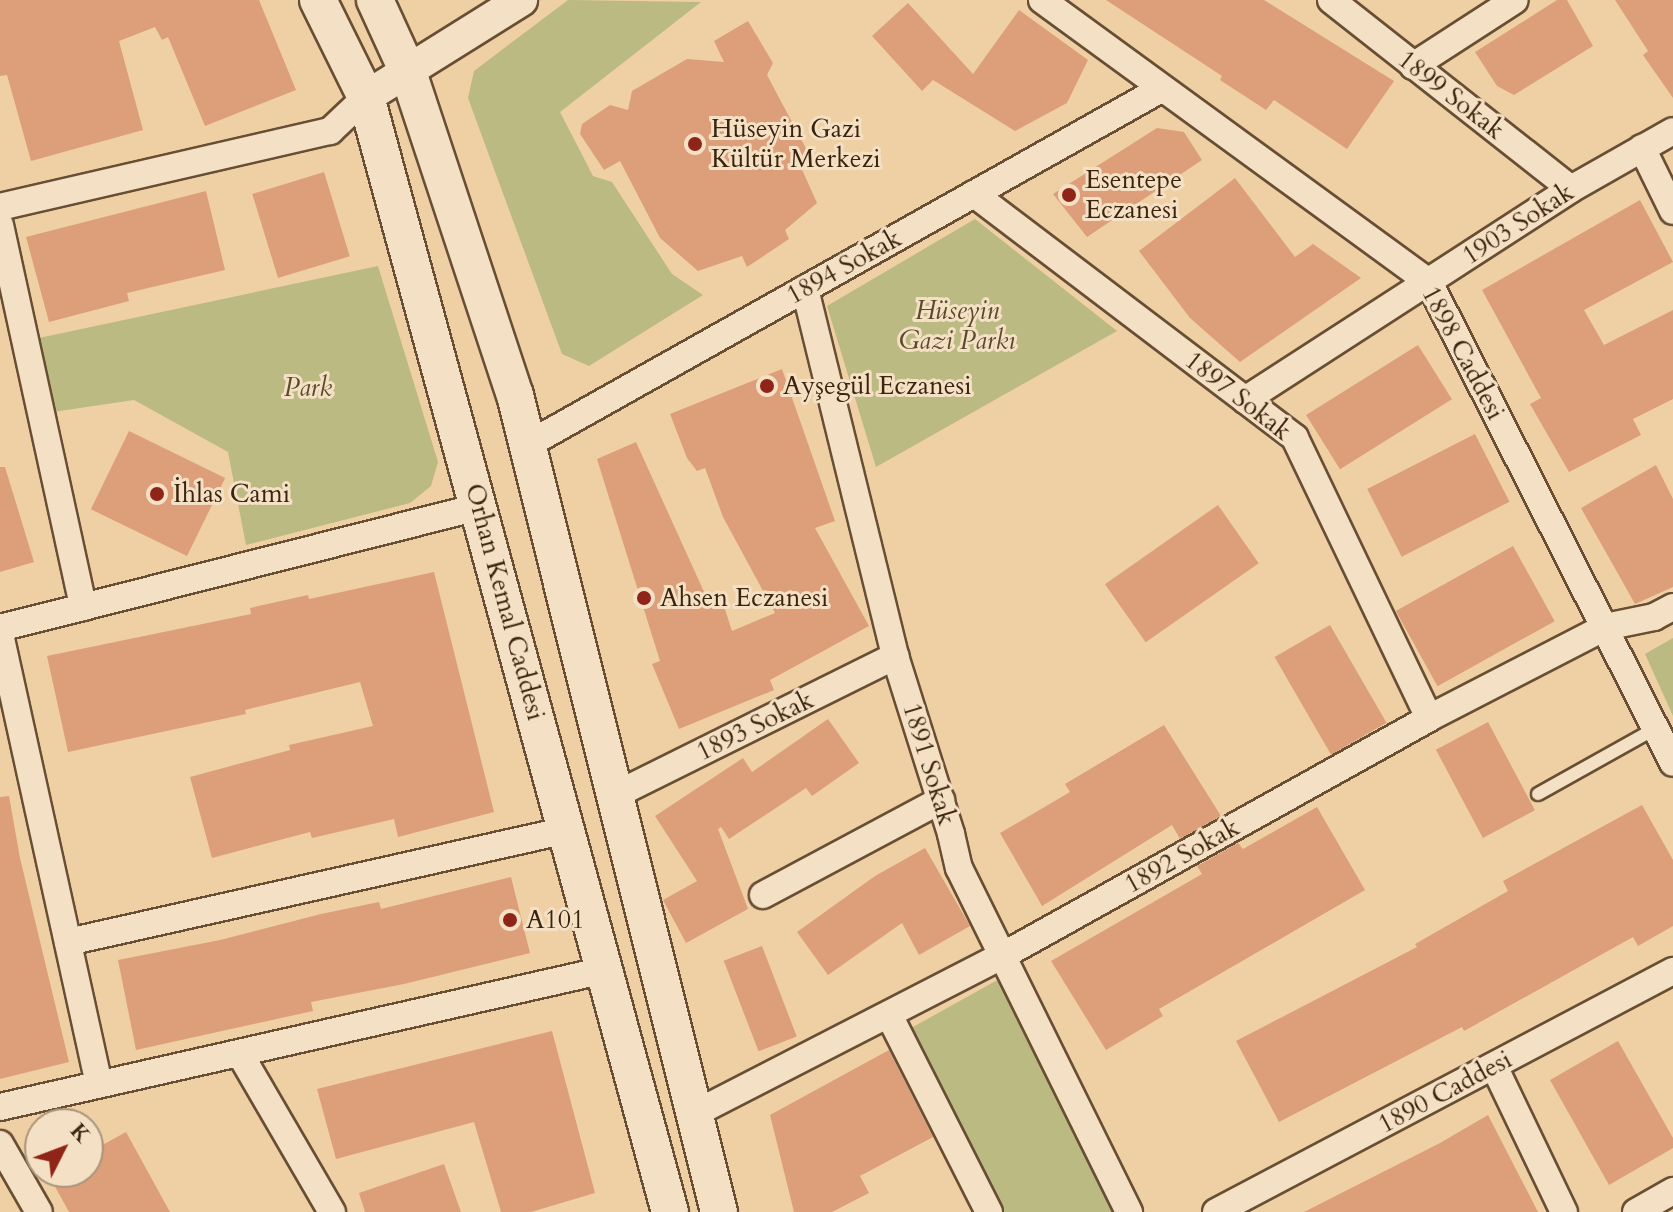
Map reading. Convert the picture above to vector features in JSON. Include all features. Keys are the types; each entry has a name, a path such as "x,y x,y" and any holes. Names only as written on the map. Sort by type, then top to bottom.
{"main road":[{"name":"Orhan Kemal Caddesi","path":"318,0 366,97 670,1212"},
{"path":"375,0 408,72 515,395 719,1212"}],"street":[{"path":"0,207 330,131 366,97 521,0"},
{"name":"1898 Caddesi","path":"1042,0 1429,282 1673,763"},
{"name":"1899 Sokak","path":"1331,0 1571,189"},
{"path":"1413,66 1515,0"},
{"name":"1894 Sokak","path":"527,445 1161,89"},
{"name":"1903 Sokak","path":"1245,400 1571,189 1673,131"},
{"path":"1642,148 1673,211"},
{"name":"1897 Sokak","path":"974,194 1295,438 1429,718"},
{"path":"0,225 83,607"},
{"name":"1891 Sokak","path":"805,289 895,656 941,800 959,868 1129,1212"},
{"path":"99,1084 0,631 83,607 479,507"},
{"name":"1892 Sokak","path":"694,1114 1002,956 1429,718 1605,627 1654,617 1673,607"},
{"name":"1893 Sokak","path":"615,795 895,656"},
{"path":"763,895 941,800"},
{"path":"68,942 567,830"},
{"path":"0,1107 605,970"},
{"name":"1890 Caddesi","path":"1216,1212 1673,971"},
{"path":"889,1015 989,1212"},
{"path":"240,1054 332,1212"},
{"path":"1494,1066 1564,1212"},
{"path":"0,1144 39,1212"},
{"path":"1636,1212 1673,1191"}],"lane":[{"path":"1538,794 1656,728"}],"green space":[{"path":"568,0 701,2 560,112 593,176 612,182 672,274 703,295 589,366 562,354 468,98 474,71"},
{"name":"Hüseyin Gazi Parkı","path":"975,219 1117,331 876,467 827,306"},
{"name":"Park","path":"378,266 438,462 431,486 410,503 246,545 228,452 134,400 53,412 39,338"},
{"path":"1673,638 1673,716 1645,654"},
{"path":"1001,978 1114,1212 994,1212 904,1032"}],"building":[{"path":"0,0 259,0 296,90 205,126 168,37 162,40 155,27 119,41 143,130 31,161 7,75 0,76"},
{"path":"1106,0 1264,0 1394,81 1347,149 1274,100 1266,110 1220,80 1222,76"},
{"path":"1557,0 1567,0 1593,46 1514,95 1497,86 1475,52"},
{"path":"1615,0 1673,0 1673,98 1643,55 1648,51"},
{"path":"908,3 973,74 1019,10 1088,60 1067,103 1015,131 933,80 922,91 872,36"},
{"name":"Hüseyin Gazi Kültür Merkezi","path":"748,21 773,63 767,75 809,154 800,165 817,203 785,230 789,239 747,267 742,256 698,271 660,238 620,161 604,170 580,134 582,124 610,105 628,110 632,91 687,59 724,62 714,41"},
{"path":"1157,128 1184,132 1202,160 1087,237 1053,194"},
{"path":"324,172 350,256 278,278 252,194"},
{"path":"1235,178 1295,257 1313,244 1361,278 1240,362 1190,318 1139,251"},
{"path":"206,191 225,270 127,293 129,301 49,322 26,237"},
{"path":"1640,200 1673,262 1584,310 1604,345 1673,310 1673,399 1633,419 1641,435 1569,472 1530,404 1541,398 1482,290"},
{"path":"1418,345 1452,399 1340,469 1306,415"},
{"path":"782,369 835,521 815,528 869,626 770,680 774,690 679,729 652,664 660,661 597,459 636,442 710,605 722,600 732,631 775,613 723,517 705,468 697,471 687,458 670,414"},
{"name":"İhlas Cami","path":"129,431 225,478 187,556 91,509"},
{"path":"1475,434 1510,502 1402,557 1367,489"},
{"path":"1656,465 1673,499 1673,587 1635,604 1581,508"},
{"path":"0,467 5,467 34,562 0,572"},
{"path":"1218,505 1259,563 1146,642 1105,584"},
{"path":"1513,546 1555,621 1437,686 1396,611"},
{"path":"434,572 494,812 398,837 394,819 312,838 310,832 212,858 190,777 290,750 289,745 373,726 360,682 245,710 246,714 68,752 47,656 251,614 250,608 308,595 309,599"},
{"path":"1330,625 1386,723 1331,755 1275,657"},
{"path":"828,719 859,763 812,796 806,788 729,839 721,827 718,829 748,909 686,943 663,900 697,881 655,816 743,758 752,772"},
{"path":"1488,722 1535,810 1483,838 1436,750"},
{"path":"1164,725 1221,816 1180,839 1172,825 1042,906 1000,833 1070,792 1065,784"},
{"path":"9,796 20,858 69,1062 0,1079 0,797"},
{"path":"1642,805 1673,860 1673,926 1638,946 1633,937 1464,1031 1462,1027 1279,1122 1236,1041 1417,947 1415,944 1508,891 1503,881"},
{"path":"1317,807 1365,890 1159,1009 1163,1016 1106,1050 1051,961 1202,874 1197,866 1238,843 1243,849"},
{"path":"925,848 970,926 919,955 902,923 828,975 797,932 875,876"},
{"path":"511,877 530,953 404,984 311,1002 313,1011 136,1050 118,960 220,940 379,902 381,909"},
{"path":"762,946 797,1037 758,1051 724,961"},
{"path":"552,1031 595,1193 531,1212 501,1212 474,1122 336,1159 317,1089"},
{"path":"1618,1041 1673,1138 1673,1148 1609,1185 1550,1080"},
{"path":"889,1050 933,1137 860,1176 869,1193 832,1212 794,1212 770,1115"},
{"path":"1488,1115 1538,1212 1304,1212 1440,1143"},
{"path":"126,1132 170,1212 69,1212 56,1188 104,1188 104,1144"},
{"path":"444,1164 461,1212 365,1212 359,1193"}],"place":[{"name":"Hüseyin Gazi Kültür Merkezi","path":"695,144"},
{"name":"Esentepe Eczanesi","path":"1069,195"},
{"name":"Ayşegül Eczanesi","path":"767,386"},
{"name":"İhlas Cami","path":"157,494"},
{"name":"Ahsen Eczanesi","path":"644,598"},
{"name":"A101","path":"510,920"}]}
